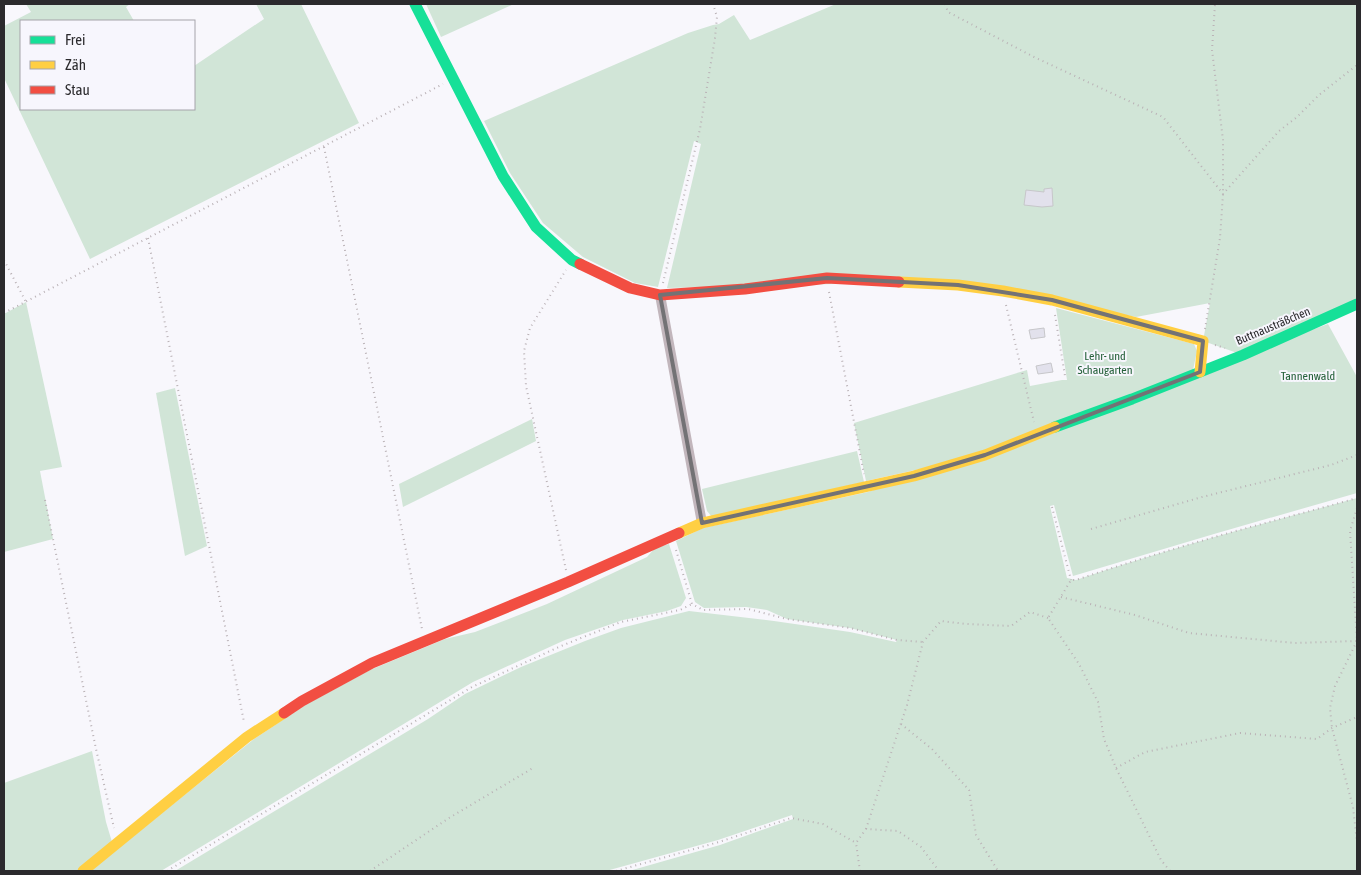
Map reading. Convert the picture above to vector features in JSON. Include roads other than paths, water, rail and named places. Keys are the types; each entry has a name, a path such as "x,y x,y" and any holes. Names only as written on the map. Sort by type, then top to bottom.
{"street":[{"path":"415,4 508,184 536,226 572,260 595,272 630,288 660,295 745,289 827,278 958,285 1003,291 1052,300 1203,341 1200,372"},
{"path":"660,295 702,523"},
{"name":"Buttnausträßchen","path":"83,871 247,737 311,696 372,663 568,582 702,523 914,476 985,455 1036,434 1132,400 1252,351 1357,304"}],"park label":[{"name":"Lehr- und Schaugarten","path":"1105,363"},
{"name":"Tannenwald","path":"1308,376"}]}
